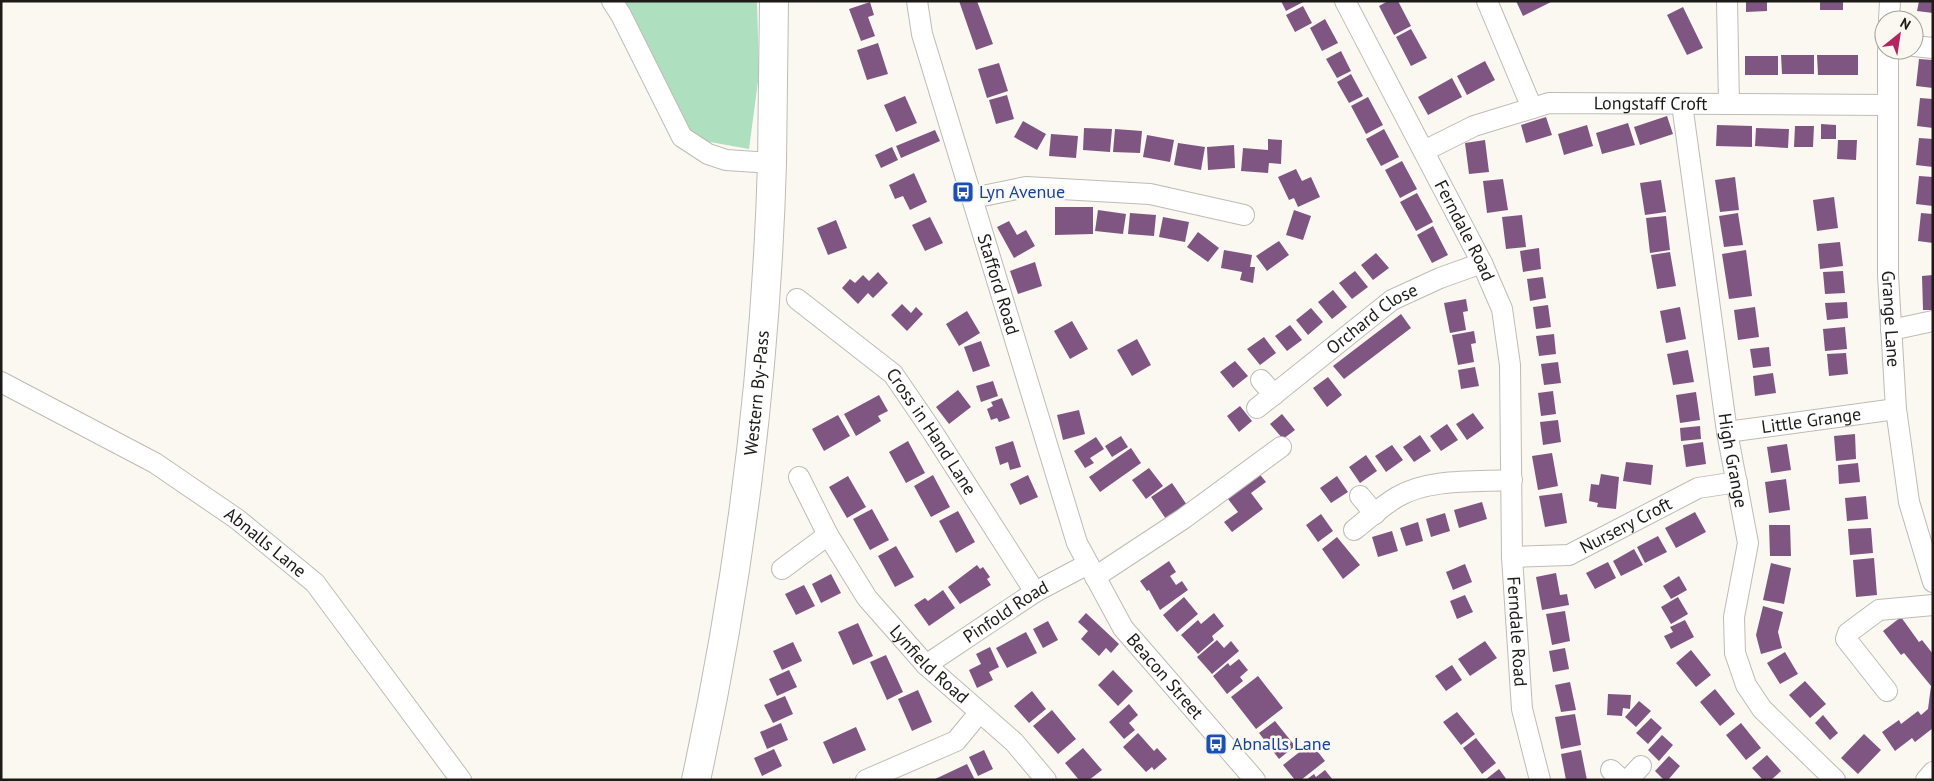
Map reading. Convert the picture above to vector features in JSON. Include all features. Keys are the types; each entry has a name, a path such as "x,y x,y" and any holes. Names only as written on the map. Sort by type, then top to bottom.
{"highway":[{"name":"Western By-Pass","path":"696,780 726,631 750,456 765,285 772,163 774,1"}],"street":[{"path":"612,1 621,15 682,137 708,154 726,160 772,163"},
{"name":"Stafford Road","path":"917,1 922,34 1067,514 1077,543 1092,571"},
{"name":"Ferndale Road","path":"1345,1 1482,264 1502,309 1510,365 1512,557 1522,709 1540,780"},
{"path":"1487,1 1532,108"},
{"path":"1727,1 1729,104"},
{"name":"Grange Lane","path":"1888,60 1888,275 1896,409 1909,502 1933,582"},
{"name":"Longstaff Croft","path":"1424,151 1474,126 1549,102 1887,105"},
{"name":"High Grange","path":"1682,104 1727,432 1748,543 1734,617 1735,652 1746,685 1762,709 1836,780"},
{"path":"973,198 1026,187 1150,194 1244,215"},
{"name":"Orchard Close","path":"1257,408 1268,388 1392,300 1440,278 1482,264"},
{"name":"Cross in Hand Lane","path":"797,299 893,374 932,431 1035,592"},
{"path":"1891,330 1933,321"},
{"name":"Abnalls Lane","path":"1,382 155,463 238,519 315,583 461,780"},
{"name":"Little Grange","path":"1727,432 1896,409"},
{"name":"Pinfold Road","path":"926,665 1035,592 1092,571 1183,519 1281,446"},
{"name":"Lynfield Road","path":"799,477 828,536 867,598 926,665 1014,742 1046,780"},
{"path":"1354,530 1398,497 1423,488 1446,484 1512,480"},
{"name":"Nursery Croft","path":"1512,557 1569,555 1698,488 1737,482"},
{"path":"1360,496 1375,514"},
{"path":"782,569 828,536"},
{"name":"Beacon Street","path":"1092,571 1123,628 1255,780"},
{"path":"1888,691 1846,639 1848,633 1879,610 1933,605"},
{"path":"866,780 956,742 979,713"},
{"path":"1926,780 1933,772"}],"green space":[{"path":"606,1 757,1 759,74 749,149 682,137"}],"building":[{"path":"959,1 977,1 993,44 976,50"},
{"path":"1281,1 1305,1 1286,11"},
{"path":"1388,1 1398,1 1411,26 1394,35 1379,6"},
{"path":"1516,1 1553,1 1523,16"},
{"path":"1746,1 1767,1 1767,11 1746,12"},
{"path":"1820,1 1843,1 1843,10 1820,10"},
{"path":"1919,1 1933,1 1933,13 1917,10"},
{"path":"870,2 874,15 868,17 875,36 861,41 849,9"},
{"path":"1303,6 1312,23 1295,32 1286,15"},
{"path":"1683,7 1703,48 1687,55 1667,15"},
{"path":"1325,19 1338,43 1322,51 1310,28"},
{"path":"1411,29 1427,58 1411,66 1396,37"},
{"path":"878,43 888,74 867,80 857,50"},
{"path":"1341,51 1351,71 1337,78 1326,59"},
{"path":"1781,55 1814,55 1814,74 1782,74"},
{"path":"1817,55 1858,55 1858,75 1818,75"},
{"path":"1745,56 1778,56 1778,75 1745,75"},
{"path":"1919,60 1933,60 1933,88 1916,86"},
{"path":"1485,61 1495,80 1467,95 1457,76"},
{"path":"999,63 1008,91 987,98 978,69"},
{"path":"1351,74 1363,96 1349,103 1337,82"},
{"path":"1452,78 1462,97 1428,115 1418,97"},
{"path":"1007,95 1014,119 996,124 989,100"},
{"path":"905,96 917,123 896,132 884,105"},
{"path":"1368,97 1383,125 1366,134 1351,106"},
{"path":"1920,98 1933,99 1933,128 1917,126"},
{"path":"1667,116 1673,134 1640,145 1634,127"},
{"path":"1546,117 1552,135 1526,143 1521,125"},
{"path":"1023,121 1046,134 1037,150 1014,137"},
{"path":"1628,123 1635,145 1602,154 1596,133"},
{"path":"1821,124 1836,125 1836,139 1821,139"},
{"path":"1587,125 1593,146 1564,155 1558,134"},
{"path":"1717,125 1752,126 1752,147 1716,146"},
{"path":"1795,126 1814,126 1813,147 1794,147"},
{"path":"1084,128 1112,129 1110,152 1083,150"},
{"path":"1756,128 1789,129 1788,148 1755,146"},
{"path":"1115,129 1142,131 1140,153 1113,152"},
{"path":"1384,129 1399,157 1381,166 1366,139"},
{"path":"935,130 940,141 901,158 896,146"},
{"path":"1051,134 1078,136 1076,158 1049,156"},
{"path":"1147,135 1174,140 1170,162 1143,157"},
{"path":"1919,138 1933,139 1933,167 1916,165"},
{"path":"1268,139 1282,140 1281,164 1269,163 1268,173 1241,171 1243,148 1268,150"},
{"path":"1485,140 1489,172 1469,174 1465,143"},
{"path":"1838,140 1857,140 1856,160 1837,159"},
{"path":"1178,143 1205,147 1201,170 1174,165"},
{"path":"1234,145 1235,168 1208,170 1207,147"},
{"path":"892,147 898,160 881,168 875,155"},
{"path":"1402,161 1417,189 1400,198 1385,170"},
{"path":"1296,169 1302,181 1311,177 1320,197 1298,207 1294,198 1289,200 1278,177"},
{"path":"914,173 927,202 910,210 903,196 895,199 889,185"},
{"path":"1919,176 1933,177 1933,206 1916,204"},
{"path":"1735,177 1739,210 1720,212 1715,180"},
{"path":"1503,179 1508,210 1487,213 1483,181"},
{"path":"1661,180 1666,212 1645,215 1640,183"},
{"path":"1417,193 1433,222 1416,231 1400,202"},
{"path":"1834,197 1838,228 1817,231 1813,200"},
{"path":"1055,207 1093,207 1093,234 1055,235"},
{"path":"1098,210 1126,214 1123,234 1095,231"},
{"path":"1294,210 1311,216 1303,240 1286,235"},
{"path":"1130,213 1156,215 1154,236 1128,234"},
{"path":"1738,213 1743,245 1724,247 1719,216"},
{"path":"1921,213 1933,214 1933,243 1918,241"},
{"path":"1522,215 1526,247 1506,249 1502,217"},
{"path":"1666,216 1670,250 1650,253 1646,218"},
{"path":"930,217 943,243 925,251 912,225"},
{"path":"1163,217 1189,222 1185,242 1159,237"},
{"path":"836,220 847,248 828,255 817,228"},
{"path":"1009,221 1017,235 1026,230 1035,246 1014,258 997,227"},
{"path":"1433,226 1448,255 1432,263 1417,235"},
{"path":"1198,232 1219,248 1208,262 1187,247"},
{"path":"1279,241 1289,255 1267,271 1256,256"},
{"path":"1840,242 1843,266 1820,269 1818,244"},
{"path":"1539,248 1541,269 1523,272 1520,251"},
{"path":"1224,250 1252,255 1250,267 1255,267 1253,283 1240,280 1242,272 1221,268"},
{"path":"1746,250 1752,296 1729,299 1722,254"},
{"path":"1670,252 1676,286 1657,289 1651,255"},
{"path":"1376,253 1389,268 1373,280 1361,265"},
{"path":"1035,262 1042,286 1018,294 1010,271"},
{"path":"1355,271 1368,287 1352,299 1339,283"},
{"path":"1843,271 1845,293 1825,294 1823,272"},
{"path":"878,272 888,283 873,298 868,293 858,304 842,288 850,279 855,283 863,275 869,281"},
{"path":"1933,275 1933,310 1923,310 1922,276"},
{"path":"1543,277 1546,298 1530,301 1527,279"},
{"path":"1333,290 1347,307 1332,319 1318,302"},
{"path":"1466,299 1468,311 1463,312 1466,330 1450,333 1444,303"},
{"path":"1847,302 1848,318 1827,320 1825,303"},
{"path":"902,304 911,313 916,307 923,314 907,331 891,315"},
{"path":"1548,305 1551,327 1536,329 1533,307"},
{"path":"1680,307 1686,339 1666,343 1660,311"},
{"path":"1755,307 1759,337 1738,340 1734,310"},
{"path":"1311,308 1323,322 1308,335 1296,320"},
{"path":"967,311 980,333 959,346 946,324"},
{"path":"1401,314 1411,328 1344,379 1333,366"},
{"path":"1072,321 1088,349 1070,359 1054,331"},
{"path":"1290,325 1302,340 1287,351 1275,336"},
{"path":"1845,327 1847,349 1825,351 1823,329"},
{"path":"1474,331 1476,343 1471,344 1474,362 1458,365 1452,335"},
{"path":"1554,334 1556,354 1539,356 1536,336"},
{"path":"1264,337 1276,353 1260,365 1247,349"},
{"path":"1137,339 1151,365 1132,376 1117,350"},
{"path":"981,341 990,366 973,372 964,347"},
{"path":"1769,347 1771,366 1753,368 1750,349"},
{"path":"1688,350 1694,382 1673,385 1667,354"},
{"path":"1846,353 1848,374 1829,376 1827,354"},
{"path":"1235,361 1248,376 1233,388 1220,372"},
{"path":"1558,362 1561,383 1544,385 1541,364"},
{"path":"1475,367 1479,386 1461,389 1458,370"},
{"path":"1773,373 1776,393 1755,396 1753,376"},
{"path":"1328,377 1342,395 1327,407 1313,388"},
{"path":"993,381 998,396 981,402 976,386"},
{"path":"958,390 971,407 949,424 936,407"},
{"path":"1553,391 1556,414 1541,416 1538,393"},
{"path":"1696,392 1700,420 1680,423 1676,395"},
{"path":"879,395 888,411 878,416 881,421 856,436 844,414"},
{"path":"1002,398 1010,418 999,422 997,418 991,420 987,409 993,406 991,402"},
{"path":"1240,406 1252,421 1239,432 1227,416"},
{"path":"1079,410 1085,434 1063,440 1057,415"},
{"path":"1473,413 1484,428 1467,440 1456,424"},
{"path":"1282,414 1295,430 1283,439 1270,424"},
{"path":"838,415 850,436 824,451 812,429"},
{"path":"1558,420 1561,442 1543,445 1540,422"},
{"path":"1447,424 1458,440 1441,451 1430,436"},
{"path":"1700,426 1701,439 1681,441 1680,428"},
{"path":"1855,434 1856,459 1836,461 1834,436"},
{"path":"1420,435 1431,451 1414,462 1403,447"},
{"path":"1121,436 1128,447 1112,457 1105,446"},
{"path":"1096,437 1104,449 1090,458 1094,463 1085,468 1074,451"},
{"path":"908,441 925,473 906,483 889,452"},
{"path":"1013,441 1021,467 1010,470 1008,462 1000,465 995,447"},
{"path":"1703,442 1706,464 1686,467 1683,445"},
{"path":"1787,444 1791,470 1771,473 1767,447"},
{"path":"1392,445 1403,460 1386,472 1375,456"},
{"path":"1131,448 1141,463 1100,492 1089,477"},
{"path":"1552,453 1558,486 1538,490 1532,456"},
{"path":"1366,455 1377,471 1360,483 1349,467"},
{"path":"1626,462 1653,465 1651,485 1623,481"},
{"path":"1858,463 1860,482 1839,484 1838,465"},
{"path":"1149,468 1163,486 1146,499 1132,480"},
{"path":"1257,471 1266,482 1251,493 1263,509 1232,532 1224,522 1238,512 1225,495"},
{"path":"1601,474 1619,477 1616,509 1597,507 1598,503 1589,501 1591,484 1599,485"},
{"path":"933,475 950,507 931,517 914,486"},
{"path":"1028,475 1038,497 1020,505 1010,484"},
{"path":"848,476 866,507 847,518 829,487"},
{"path":"1337,476 1348,492 1331,503 1320,488"},
{"path":"1786,479 1790,510 1769,513 1765,482"},
{"path":"1172,483 1187,505 1166,519 1151,497"},
{"path":"1562,493 1567,523 1545,527 1539,496"},
{"path":"1866,496 1868,519 1847,521 1845,498"},
{"path":"1482,502 1487,519 1459,528 1454,510"},
{"path":"872,509 889,540 870,550 853,519"},
{"path":"958,511 975,542 956,553 939,521"},
{"path":"1695,512 1706,532 1676,548 1665,528"},
{"path":"1445,513 1450,531 1431,537 1426,519"},
{"path":"1321,514 1333,531 1318,542 1306,525"},
{"path":"1418,522 1423,541 1406,546 1400,528"},
{"path":"1769,525 1790,525 1791,556 1770,556"},
{"path":"1871,528 1873,553 1850,555 1848,529"},
{"path":"1392,531 1398,551 1378,557 1372,537"},
{"path":"1658,536 1667,552 1645,563 1637,547"},
{"path":"1337,537 1360,565 1343,579 1322,549"},
{"path":"896,546 914,577 895,587 878,556"},
{"path":"1634,549 1643,565 1621,576 1613,561"},
{"path":"1874,558 1877,595 1856,597 1853,560"},
{"path":"1169,561 1176,572 1170,576 1176,585 1182,581 1188,590 1160,610 1149,590 1147,591 1140,581"},
{"path":"1608,562 1616,578 1595,589 1586,573"},
{"path":"1771,563 1791,568 1784,604 1763,600"},
{"path":"1465,564 1472,582 1453,590 1446,572"},
{"path":"977,565 980,569 983,567 990,577 987,579 991,585 960,604 948,587"},
{"path":"1556,573 1560,595 1567,594 1569,605 1542,610 1536,577"},
{"path":"831,574 841,593 821,603 812,584"},
{"path":"1679,576 1687,590 1671,599 1663,586"},
{"path":"804,585 815,606 796,615 785,594"},
{"path":"943,590 955,608 929,626 914,605 925,598 928,601"},
{"path":"1465,595 1473,612 1457,619 1450,601"},
{"path":"1184,597 1198,614 1177,632 1163,615"},
{"path":"1678,597 1688,614 1671,624 1661,607"},
{"path":"1763,606 1783,612 1778,632 1782,648 1761,654 1756,635"},
{"path":"1565,611 1570,641 1552,645 1546,614"},
{"path":"1086,613 1119,644 1111,653 1106,648 1099,656 1081,639 1088,631 1078,622"},
{"path":"1214,613 1224,626 1212,636 1214,640 1198,654 1181,635 1198,620 1201,624"},
{"path":"1901,617 1919,642 1922,640 1933,654 1933,728 1915,742 1912,738 1895,751 1882,732 1899,720 1901,724 1918,711 1921,715 1928,709 1931,686 1904,653 1901,655 1883,631"},
{"path":"1685,620 1694,637 1671,649 1664,636 1673,632 1670,627"},
{"path":"1048,621 1058,640 1043,648 1033,629"},
{"path":"858,623 873,656 853,665 838,632"},
{"path":"1026,632 1037,653 1007,668 996,648"},
{"path":"1217,640 1224,648 1231,641 1239,651 1212,674 1197,657"},
{"path":"1485,641 1497,658 1470,676 1458,659"},
{"path":"793,642 802,661 782,670 773,651"},
{"path":"990,647 999,667 989,672 993,680 977,688 969,670 981,664 976,654"},
{"path":"1565,648 1569,669 1553,672 1549,651"},
{"path":"1691,650 1711,675 1696,687 1676,663"},
{"path":"1785,652 1798,674 1780,684 1767,663"},
{"path":"886,655 903,692 887,700 870,662"},
{"path":"1239,659 1248,670 1240,677 1243,681 1227,694 1213,676 1228,663 1230,666"},
{"path":"1452,665 1462,680 1446,691 1435,676"},
{"path":"789,670 797,687 777,696 769,679"},
{"path":"1113,670 1133,691 1118,706 1098,685"},
{"path":"1258,676 1283,708 1256,729 1231,697"},
{"path":"1805,681 1826,704 1810,718 1789,695"},
{"path":"1570,682 1576,710 1561,712 1555,685"},
{"path":"1715,689 1735,714 1720,726 1700,702"},
{"path":"918,690 932,722 912,731 898,699"},
{"path":"1032,691 1046,709 1029,723 1014,706"},
{"path":"1608,694 1631,695 1630,709 1623,708 1622,716 1607,715"},
{"path":"785,696 793,714 773,723 764,705"},
{"path":"1639,701 1651,711 1636,727 1625,717"},
{"path":"1129,704 1138,715 1129,723 1135,730 1124,739 1109,722"},
{"path":"1052,710 1076,739 1058,754 1033,726"},
{"path":"1457,712 1475,734 1461,745 1443,722"},
{"path":"1575,714 1581,745 1561,749 1555,717"},
{"path":"1823,715 1838,733 1830,740 1815,723"},
{"path":"1651,718 1662,728 1648,744 1636,733"},
{"path":"1275,721 1295,746 1279,759 1259,733"},
{"path":"781,723 788,740 767,749 760,732"},
{"path":"1741,723 1761,748 1746,760 1726,735"},
{"path":"856,727 866,750 833,764 823,742"},
{"path":"1138,733 1154,751 1157,748 1167,759 1154,770 1152,767 1146,772 1123,747"},
{"path":"1864,734 1881,750 1858,774 1841,758"},
{"path":"1662,735 1673,745 1659,761 1648,750"},
{"path":"1476,738 1496,763 1482,774 1463,748"},
{"path":"1311,743 1325,761 1301,780 1295,780 1283,765"},
{"path":"1083,748 1102,770 1089,780 1079,780 1065,763"},
{"path":"774,749 782,766 762,776 754,758"},
{"path":"984,750 993,769 978,776 969,757"},
{"path":"1581,750 1587,780 1566,780 1561,754"},
{"path":"1767,755 1781,771 1771,780 1763,780 1752,768"},
{"path":"1669,756 1680,766 1668,780 1664,780 1655,771"},
{"path":"967,764 975,780 933,780"},
{"path":"1499,769 1507,780 1485,780"},
{"path":"1325,770 1333,780 1306,780 1314,774 1316,777"}],"place":[{"name":"Lyn Avenue","path":"963,192"},
{"name":"Abnalls Lane","path":"1216,744"}]}
